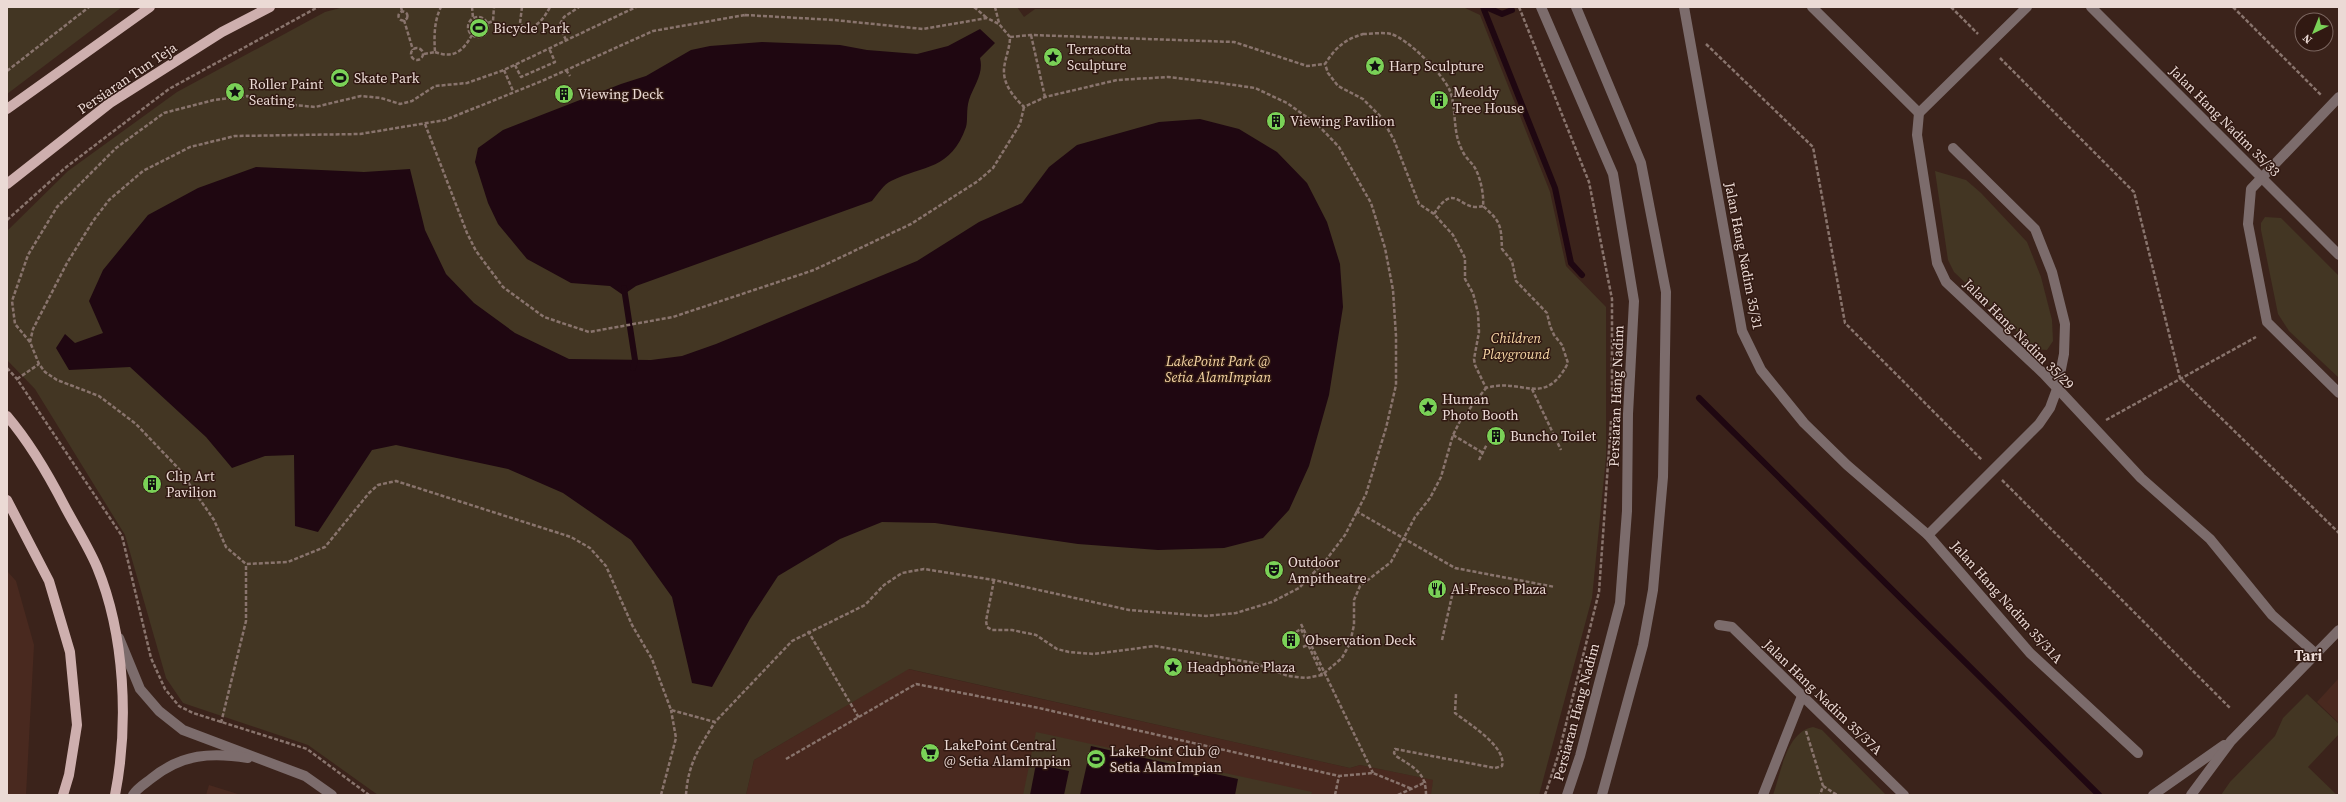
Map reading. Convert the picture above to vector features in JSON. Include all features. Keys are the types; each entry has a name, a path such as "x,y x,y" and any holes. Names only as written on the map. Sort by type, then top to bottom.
{"main road":[{"path":"7,109 150,7"},
{"name":"Persiaran Tun Teja","path":"7,184 110,103 222,32 270,7"},
{"path":"7,416 20,431 48,474 97,567 115,626 124,707 115,795"},
{"path":"7,500 49,581 70,652 77,725 69,776 63,795"}],"street":[{"name":"Persiaran Hang Nadim","path":"1541,7 1613,174 1634,301 1628,414 1627,511 1620,603 1580,756 1567,795"},
{"path":"1576,7 1617,100 1642,163 1666,292 1663,477 1653,590 1643,645 1602,795"},
{"name":"Jalan Hang Nadim 35/31","path":"1684,7 1742,331 1761,370 1804,422 1847,465 1928,535"},
{"path":"1812,7 1919,113 2027,7"},
{"name":"Jalan Hang Nadim 35/33","path":"2091,7 2339,255"},
{"path":"2339,97 2251,189 2248,224 2268,322 2339,393"},
{"name":"Jalan Hang Nadim 35/29","path":"1919,113 1917,135 1937,263 1946,282 2057,389 2141,478 2210,539 2272,615 2316,654"},
{"path":"1928,535 2039,424 2050,408 2057,389 2064,354 2065,324 2052,272 2035,229 1953,148"},
{"name":"Jalan Hang Nadim 35/31A","path":"1928,535 2030,653 2138,753"},
{"name":"Jalan Hang Nadim 35/37A","path":"1719,625 1732,627 1904,795"},
{"path":"115,626 140,689 159,711 183,730 272,762 305,776 332,795"},
{"path":"2191,795 2231,740 2339,630"},
{"path":"1763,795 1802,696"},
{"path":"2152,795 2231,740"},
{"path":"134,795 167,766 194,756 225,754 272,762"}],"path":[{"path":"7,71 89,7"},
{"path":"7,220 65,168 170,89 318,7"},
{"path":"401,7 402,12 399,17 404,20 408,41 413,50 411,53 415,61 423,58 424,54 435,52 444,56 458,54 464,48 472,35"},
{"path":"435,52 434,32 437,16 441,7"},
{"path":"472,7 473,18"},
{"path":"488,23 493,21 494,7"},
{"path":"522,7 520,23 525,29 534,28 544,18 550,7"},
{"path":"566,40 559,26 564,17 579,7"},
{"path":"636,7 504,70 467,83 435,86 412,101 400,104 381,98 361,96 315,107 274,103 247,96 214,100 164,113 116,148 57,206 28,255 12,301 15,324 30,342 39,364 57,380 99,396 136,424 179,469 214,520 226,547 246,564 288,562 325,547 369,493 378,485 396,480 571,538 590,548 606,566 632,625 652,659 671,710 676,738 661,795"},
{"path":"974,7 987,18 999,24 1010,37 1009,51 1004,69 1010,93 1024,107"},
{"path":"995,7 999,24"},
{"path":"1519,7 1589,182 1612,299 1612,406"},
{"path":"1951,7 1978,34"},
{"path":"2233,7 2331,105"},
{"path":"402,12 408,15 404,20"},
{"path":"30,342 38,318 67,263 93,221 109,200 126,184 167,157 190,147 235,136 360,134 445,120 566,70 653,30 745,15 834,20 923,29 987,18"},
{"path":"472,35 468,25 473,18 479,16 488,23"},
{"path":"472,35 482,36 487,33 488,23"},
{"path":"1010,37 1031,34 1234,42 1307,66 1326,64"},
{"path":"1031,34 1045,97"},
{"path":"1483,206 1484,199 1477,171 1462,150 1455,128 1454,111 1450,91 1444,79 1402,39 1390,34 1357,36 1345,40 1334,50 1326,64 1328,73 1338,86 1362,100 1381,117 1394,140 1419,204 1434,214 1453,235 1465,258 1465,279 1473,293 1478,313 1479,332 1475,365 1486,388"},
{"path":"1701,40 1813,147 1845,323 1984,462"},
{"path":"413,50 420,48 424,54"},
{"path":"515,65 520,77 555,62 549,48"},
{"path":"2000,58 2134,192 2180,378 2339,533"},
{"path":"504,70 513,92"},
{"path":"566,70 570,76"},
{"path":"686,795 688,772 695,754 715,722 792,640 864,605 884,585 902,573 924,569 994,580 1129,610 1206,616 1236,613 1272,602 1299,588 1326,560 1345,534 1366,494 1386,428 1396,385 1396,336 1393,290 1385,248 1371,203 1339,147 1306,116 1286,103 1255,88 1168,77 1117,80 1045,97 1024,107"},
{"path":"425,124 466,233 476,251 503,287 544,317 589,332 673,317 814,270 912,224 978,181 993,168 1020,124 1024,107"},
{"path":"1434,214 1440,203 1448,198 1459,198 1467,205 1476,208 1483,206"},
{"path":"994,580 986,621 987,627 992,630 1012,630 1036,635 1063,651 1094,654 1155,646 1254,663 1288,676 1306,678 1322,675 1342,658 1350,643 1354,625 1354,600 1360,586 1391,562 1403,538 1441,477 1453,435 1460,421 1486,388 1496,385 1532,389 1547,388 1561,377 1568,363 1562,344 1554,336 1547,313 1516,282 1512,260 1502,249 1501,226 1499,220 1483,206"},
{"path":"2103,421 2256,337"},
{"path":"17,379 39,364"},
{"path":"7,368 17,379 122,536 151,658 165,689 179,706 193,714 307,749 369,795"},
{"path":"1532,389 1561,450"},
{"path":"1545,795 1558,756 1599,592 1612,414"},
{"path":"1453,435 1483,453"},
{"path":"1479,460 1487,444"},
{"path":"2001,479 2231,709"},
{"path":"1356,512 1455,568 1555,587"},
{"path":"221,722 246,621 246,564"},
{"path":"1442,640 1454,587 1478,591"},
{"path":"1301,624 1373,773"},
{"path":"1296,632 1300,629 1322,675"},
{"path":"808,631 859,718"},
{"path":"1303,647 1310,644"},
{"path":"786,759 916,684 1039,708 1339,776 1373,773 1412,789"},
{"path":"1426,795 1426,782 1418,771 1396,756 1394,753 1395,749 1495,768 1502,766 1502,755 1497,747 1455,713 1456,694"},
{"path":"671,710 715,722"},
{"path":"1806,731 1823,786 1820,795"},
{"path":"1335,795 1339,776"},
{"path":"1398,795 1426,782"},
{"path":"1823,786 1837,795"}],"shaded area":[{"path":"980,29 995,43 980,58 980,74 969,100 966,127 960,141 953,151 944,159 935,164 888,182 872,201 636,286 623,295 610,286 571,283 527,259 498,224 488,203 475,162 478,148 503,130 621,84 646,76 691,50 710,46 762,42 840,45 867,50 917,54 948,46"},
{"path":"1200,119 1239,129 1277,152 1307,183 1327,222 1340,264 1343,307 1329,395 1309,466 1289,510 1263,538 1224,548 1158,550 1078,544 935,523 882,522 840,539 778,576 750,619 712,687 692,683 672,597 631,540 563,493 508,469 396,445 372,450 318,532 295,526 294,455 265,456 232,468 206,437 130,367 69,370 56,348 65,334 75,343 103,333 89,301 103,270 148,215 198,188 256,167 364,172 410,169 425,230 446,274 474,303 515,333 569,359 651,360 682,356 716,344 917,261 979,222 1022,203 1049,167 1077,145 1159,122"},
{"path":"7,571 16,581 34,645 26,795 7,795"},
{"path":"908,669 1350,768 1360,765 1434,780 1432,787 1459,795 746,795 754,760"},
{"path":"2339,678 2339,723 2317,702"},
{"path":"1091,746 1238,779 1235,795 1080,795"},
{"path":"1036,764 1069,771 1064,795 1030,795"},
{"path":"209,785 241,795 206,795"}],"green space":[{"path":"7,7 122,7 7,94"},
{"name":"LakePoint Park @ Setia AlamImpian","path":"344,7 1017,7 1024,17 1035,9 1463,7 1480,15 1550,192 1566,266 1606,307 1606,457 1592,598 1539,795 1431,795 1433,780 1360,765 1350,768 909,669 754,760 746,795 378,795 308,745 183,703 166,678 125,535 35,389 7,360 7,231 68,171 177,92 325,12"},
{"path":"1935,171 1966,180 1981,193 2027,242 2041,277 2052,320 2053,341 2047,350 2035,349 1954,272 1948,260"},
{"path":"2265,217 2281,218 2339,276 2339,378 2289,331 2278,314 2261,230 2261,223"},
{"path":"2307,694 2339,724 2339,734 2308,767 2337,795 2221,795 2230,782 2275,736 2283,718"},
{"path":"1813,727 1822,730 1886,795 1773,795 1782,765 1791,745 1796,737 1804,730"},
{"name":"LakePoint Club @ Setia AlamImpian","path":"1036,732 1312,792 1311,795 1023,795"}],"waterway":[{"path":"1483,7 1555,188 1571,263 1582,275"},
{"path":"1486,7 1502,14 1512,10"},
{"path":"624,288 635,360 633,368"},
{"path":"1699,398 2099,795"}],"place":[{"name":"Bicycle Park","path":"479,28"},
{"name":"Terracotta Sculpture","path":"1053,57"},
{"name":"Harp Sculpture","path":"1375,66"},
{"name":"Skate Park","path":"340,78"},
{"name":"Roller Paint Seating","path":"235,92"},
{"name":"Viewing Deck","path":"564,94"},
{"name":"Meoldy Tree House","path":"1439,100"},
{"name":"Viewing Pavilion","path":"1276,121"},
{"name":"Human Photo Booth","path":"1428,407"},
{"name":"Buncho Toilet","path":"1496,436"},
{"name":"Clip Art Pavilion","path":"152,484"},
{"name":"Outdoor Ampitheatre","path":"1274,570"},
{"name":"Al-Fresco Plaza","path":"1437,589"},
{"name":"Observation Deck","path":"1291,640"},
{"name":"Headphone Plaza","path":"1173,667"},
{"name":"LakePoint Central @ Setia AlamImpian","path":"930,753"},
{"name":"LakePoint Club @ Setia AlamImpian","path":"1096,759"}],"district":[{"name":"Tari","path":"2308,655"}],"park label":[{"name":"Children Playground","path":"1516,346"}]}
